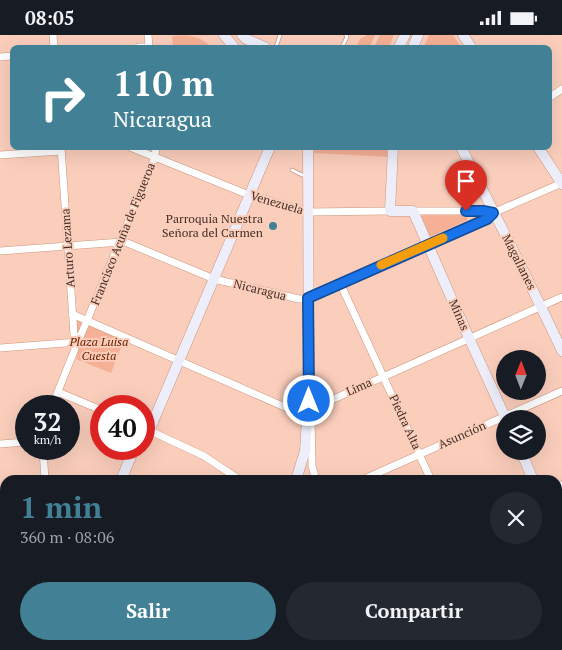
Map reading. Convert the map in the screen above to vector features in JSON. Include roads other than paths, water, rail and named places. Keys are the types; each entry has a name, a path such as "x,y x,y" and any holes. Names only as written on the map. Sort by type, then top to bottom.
{"street":[{"path":"224,35 232,45"},
{"path":"244,37 261,45"},
{"path":"0,155 51,150"},
{"name":"Arturo Lezama","path":"61,150 75,346"},
{"name":"Venezuela","path":"138,150 247,194 308,212 483,211 493,213"},
{"name":"Francisco Acuña de Figueroa","path":"75,346 88,321 121,242 155,157 156,150"},
{"path":"247,194 262,150"},
{"path":"155,407 247,194 269,150"},
{"path":"298,475 305,451 309,410 308,150"},
{"path":"390,211 393,150"},
{"name":"Magallanes","path":"463,150 562,351"},
{"path":"308,298 487,219 493,213 562,183 540,150"},
{"name":"Minas","path":"413,211 503,410"},
{"name":"Nicaragua","path":"0,251 125,242 211,277 299,299 308,298"},
{"name":"Piedra Alta","path":"340,283 429,475"},
{"name":"Lima","path":"309,410 562,297"},
{"path":"72,314 294,411 309,410"},
{"path":"0,348 75,346 57,395"},
{"name":"Asunción","path":"521,410 562,391"},
{"path":"58,392 90,405"},
{"path":"309,410 312,423 312,465 315,475"},
{"name":"Asunción","path":"373,475 496,421"},
{"path":"155,432 204,456 232,475"},
{"path":"0,444 15,443"},
{"path":"44,460 45,475"},
{"path":"123,475 129,460"},
{"path":"130,475 137,460"},
{"path":"524,460 531,475"}],"lane":[{"path":"292,170 302,175 308,175"}],"place":[{"name":"Parroquia Nuestra Señora del Carmen","path":"273,226"}],"park label":[{"name":"Plaza Luisa Cuesta","path":"99,349"}]}
